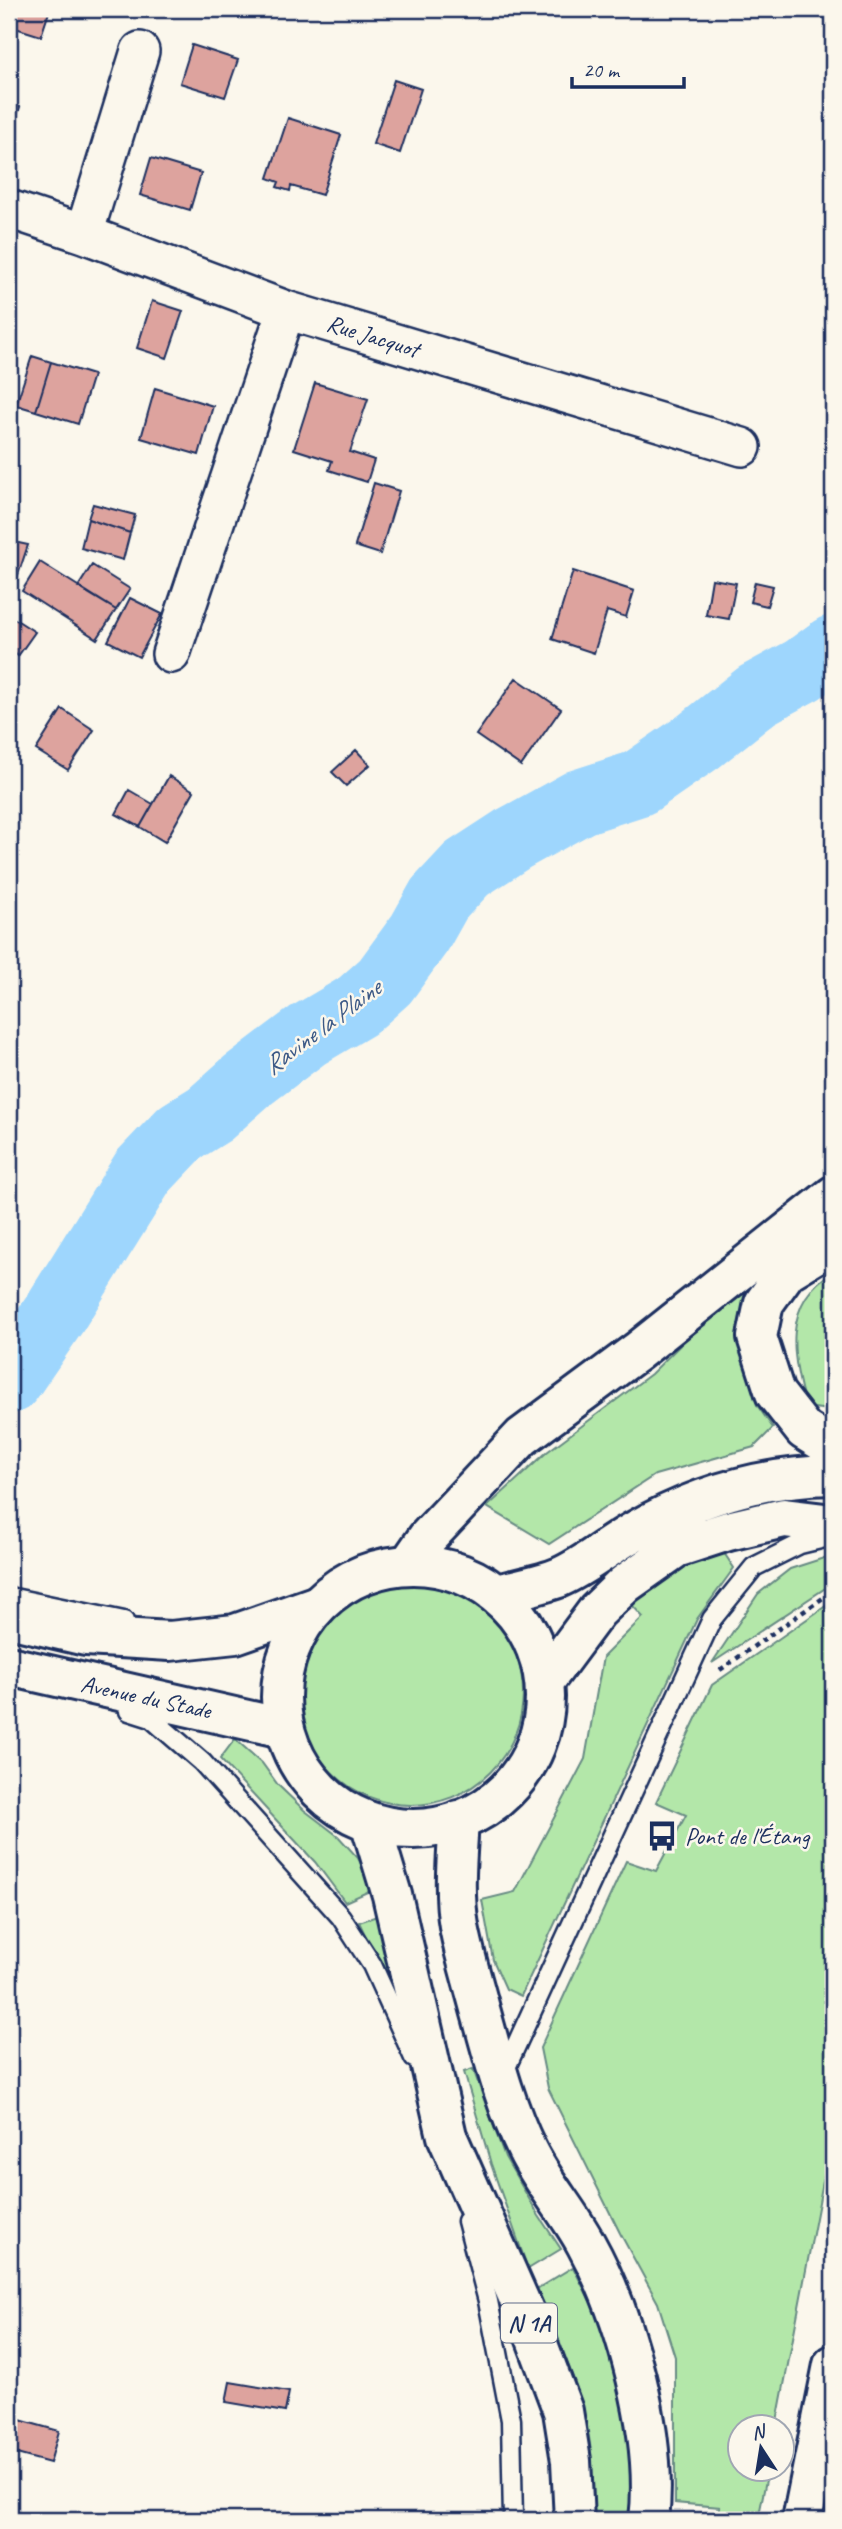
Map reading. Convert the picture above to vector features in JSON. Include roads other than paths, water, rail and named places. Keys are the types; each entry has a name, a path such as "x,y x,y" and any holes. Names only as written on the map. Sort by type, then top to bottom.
{"main road":[{"path":"409,1564 427,1538 522,1437 638,1351 833,1196"},
{"path":"833,1243 787,1271 764,1303 757,1337 775,1393 804,1430 833,1448"},
{"path":"498,1594 560,1577 634,1531 687,1503 747,1486 799,1476 833,1475"},
{"path":"545,1681 597,1611 625,1584 676,1548 728,1531 785,1518 833,1524"},
{"path":"409,1564 441,1567 471,1577 498,1594 521,1619 537,1648 545,1681 544,1716 534,1750 516,1780 490,1804 459,1820 420,1828 400,1829 370,1822 340,1808 314,1786 295,1759 283,1728 279,1695 284,1663 296,1633 315,1606 342,1584 374,1570 409,1564"},
{"name":"Avenue du Stade","path":"9,1618 86,1636 170,1641 235,1634 315,1606"},
{"name":"Avenue du Stade","path":"9,1666 283,1728"},
{"path":"459,1820 456,1883 459,1925 500,2080 527,2150 586,2244 622,2324 637,2385 651,2467 652,2498 649,2520"},
{"name":"N 1A","path":"370,1822 392,1895 447,2136 480,2234 533,2331 563,2411 571,2461 574,2520"},
{"path":"802,2520 833,2365"}],"street":[{"path":"85,234 140,51"},
{"name":"Rue Jacquot","path":"9,209 85,234 286,310 742,447"},
{"path":"171,654 286,310"}],"lane":[{"path":"500,2080 712,1619 754,1567 800,1544 833,1536"},
{"path":"9,1597 114,1621 186,1625 233,1622 315,1606"},
{"path":"9,1681 104,1703 150,1718 202,1762 341,1917 372,1965 447,2136"},
{"path":"480,2234 488,2301 511,2420 513,2520"}],"waterway":[{"name":"Ravine la Plaine","path":"9,1381 54,1315 143,1172 181,1132 210,1114 247,1081 308,1035 357,1006 385,981 420,933 439,899 467,869 513,839 580,802 639,783 698,742 757,695 803,670 833,648"}],"place":[{"name":"Pont de l'Étang","path":"662,1836"}]}
